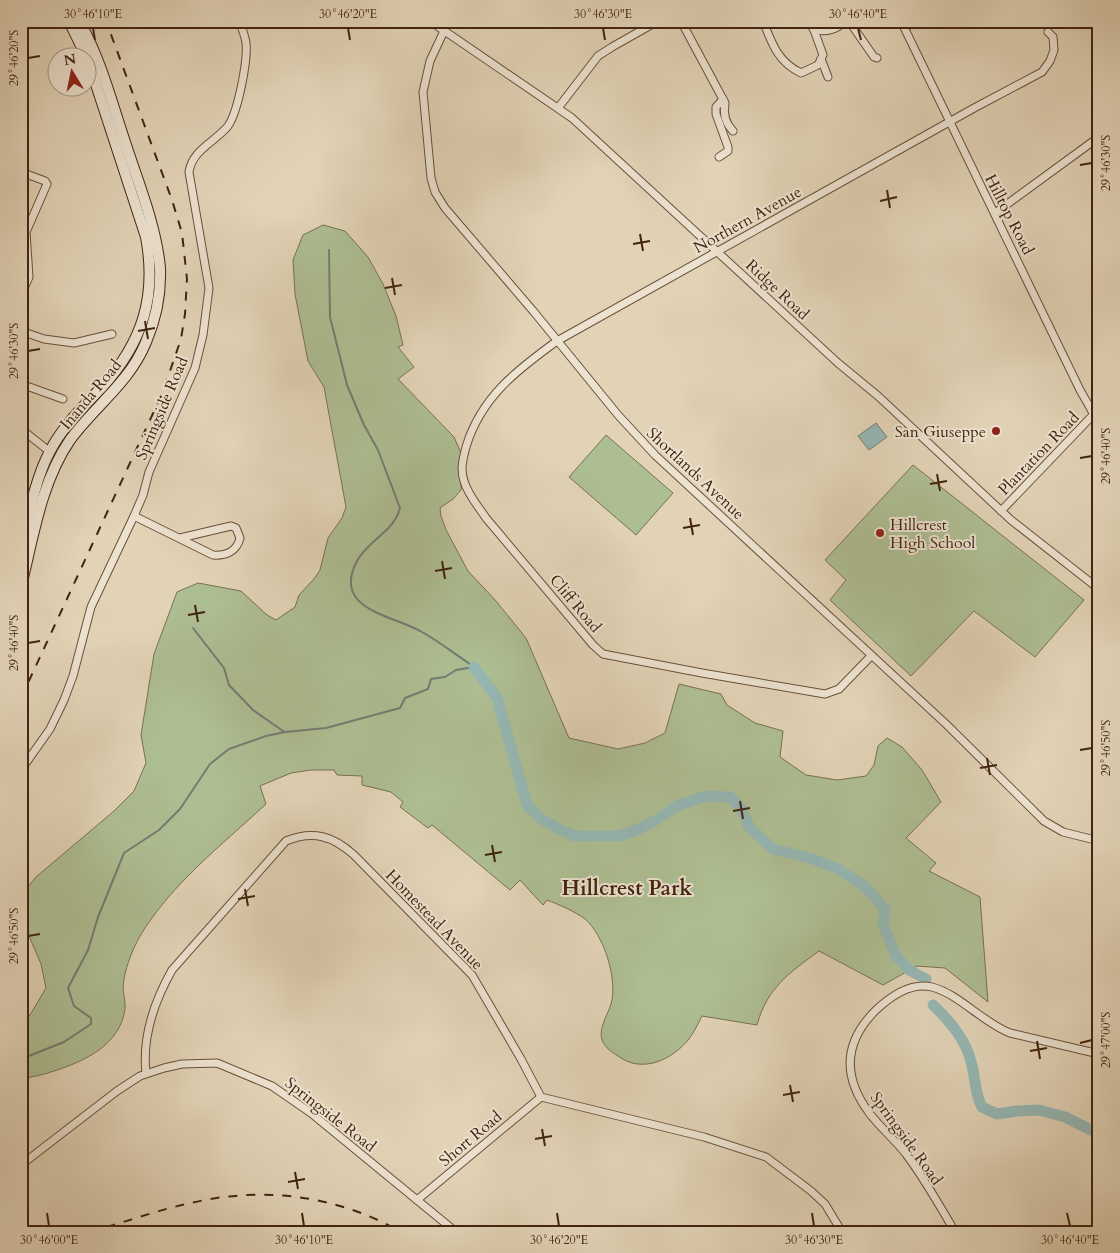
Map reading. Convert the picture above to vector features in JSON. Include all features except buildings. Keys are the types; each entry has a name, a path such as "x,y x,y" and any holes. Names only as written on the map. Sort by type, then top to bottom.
{"main road":[{"name":"Inanda Road","path":"69,21 82,48"},
{"name":"Inanda Road","path":"21,586 42,502 61,456 80,428 126,377 138,358 152,327 158,300 160,270 155,237 98,63 79,21"},
{"name":"Inanda Road","path":"21,550 36,489 50,451 74,416 122,364 141,326 149,294 150,262 146,237 98,92"}],"street":[{"name":"Springside Road","path":"21,770 50,729 64,700 73,676 91,607 134,516 143,495 149,472 191,378 203,335 209,288 189,172 194,157 226,127 235,112 246,50 245,39 239,21"},
{"name":"Ridge Road","path":"430,21 558,108 838,363 878,396 984,493 1001,512 1099,589"},
{"path":"558,108 598,56 658,21"},
{"path":"681,21 725,103 724,117 727,126 733,131"},
{"path":"763,21 782,60 790,68 801,73 818,65 823,54 814,30 808,21"},
{"path":"814,30 824,32 834,30 848,21 874,57 877,58"},
{"path":"902,24 920,21"},
{"path":"934,21 948,23 954,21"},
{"name":"Hilltop Road","path":"902,24 1080,390 1095,414"},
{"name":"Shortlands Avenue","path":"444,31 430,61 423,92 431,178 437,197 445,208 618,415 654,455 952,730 1044,821 1063,832 1099,841"},
{"name":"Northern Avenue","path":"557,341 1042,72 1050,61 1054,50 1053,37 1048,32"},
{"path":"821,59 828,76"},
{"path":"719,156 728,151 716,114 716,107 723,99"},
{"path":"995,213 1099,137"},
{"path":"21,172 45,180 47,184 26,232 29,277 24,286 21,286"},
{"path":"21,330 44,339 74,343 112,334"},
{"name":"Cliff Road","path":"557,341 514,372 488,403 474,425 462,460 463,474 465,484 472,498 486,518 599,651 612,657 825,694 843,686 872,656"},
{"path":"21,384 63,399"},
{"name":"Plantation Road","path":"1001,512 1095,414 1099,395"},
{"path":"21,429 50,451"},
{"path":"134,516 213,555 226,554 234,549 240,538 236,528 231,526 180,538"},
{"name":"Homestead Avenue","path":"146,1073 145,1050 152,1016 163,986 172,970 286,841 310,835 335,840 346,847 466,967 521,1059 541,1098"},
{"name":"Springside Road","path":"955,1232 906,1155 870,1114 854,1088 850,1060 861,1028 879,1008 895,995 913,987 924,986 939,989 998,1028 1010,1033 1099,1054"},
{"name":"Springside Road","path":"21,1165 117,1091 146,1073 182,1064 217,1063 272,1086 311,1113 456,1232"},
{"path":"541,1098 695,1135 766,1156 825,1204 842,1232"},
{"name":"Short Road","path":"417,1200 541,1098"}],"green space":[{"path":"323,225 345,231 368,257 383,284 396,316 403,345 398,347 414,367 398,379 454,437 461,453 461,490 453,499 440,508 446,530 468,571 496,601 526,638 569,738 618,749 645,743 665,733 679,684 721,694 727,705 755,723 783,731 780,757 806,775 837,780 866,776 874,765 878,746 887,738 902,747 922,770 941,802 906,838 936,863 929,871 980,897 988,1002 945,968 917,966 883,985 819,951 789,974 773,991 761,1012 757,1025 702,1016 689,1039 674,1053 656,1062 647,1064 627,1061 609,1050 602,1040 601,1031 611,1004 613,983 608,958 598,936 585,919 567,908 547,900 543,905 520,880 510,890 432,825 428,828 400,807 403,802 391,792 362,785 362,776 337,775 334,770 311,770 291,773 260,786 266,804 182,882 153,917 140,936 129,961 123,987 125,1009 122,1022 109,1042 77,1062 21,1080 21,1030 46,988 41,964 26,929 28,909 22,894 36,877 114,811 134,791 146,763 141,735 154,654 177,592 198,583 241,591 267,615 276,620 295,607 299,595 320,570 328,538 342,518 346,507 324,387 308,361 295,294 293,260 303,235"},
{"path":"606,435 673,493 636,535 569,477"},
{"path":"913,465 1084,600 1035,657 974,611 911,676 830,600 846,580 825,560"}],"water":[{"path":"876,423 887,437 869,450 858,436"}],"waterway":[{"path":"329,250 330,317 347,385 364,425 378,450 400,508 387,530 368,547 357,561 351,577 352,590 358,601 369,608 422,632 473,666"},
{"path":"193,628 224,668 229,685 253,710 283,731"},
{"path":"21,1059 64,1042 91,1024 91,1018 74,1006 68,988 88,950 98,917 124,853 159,830 180,809 210,764 229,749 266,736 326,728 400,708 405,698 428,689 431,679 445,677 456,670 474,667"},
{"path":"474,667 497,698 527,805 540,818 574,836 619,836 637,830 677,806 705,796 730,797 741,808 749,827 773,849 810,858 838,869 864,886 885,909 883,924 896,956 909,970 926,979"},
{"path":"933,1005 951,1024 969,1054 982,1107 997,1114 1039,1110 1065,1117 1099,1134"}],"railway":[{"path":"21,698 162,394 181,339 185,314 187,279 182,233 172,200 106,21"},
{"path":"89,1232 191,1203 245,1195 299,1197 325,1202 377,1219 401,1232"}],"place":[{"name":"San Giuseppe","path":"996,431"},
{"name":"Hillcrest High School","path":"880,533"}],"district":[{"name":"Hillcrest Park","path":"627,888"}]}
